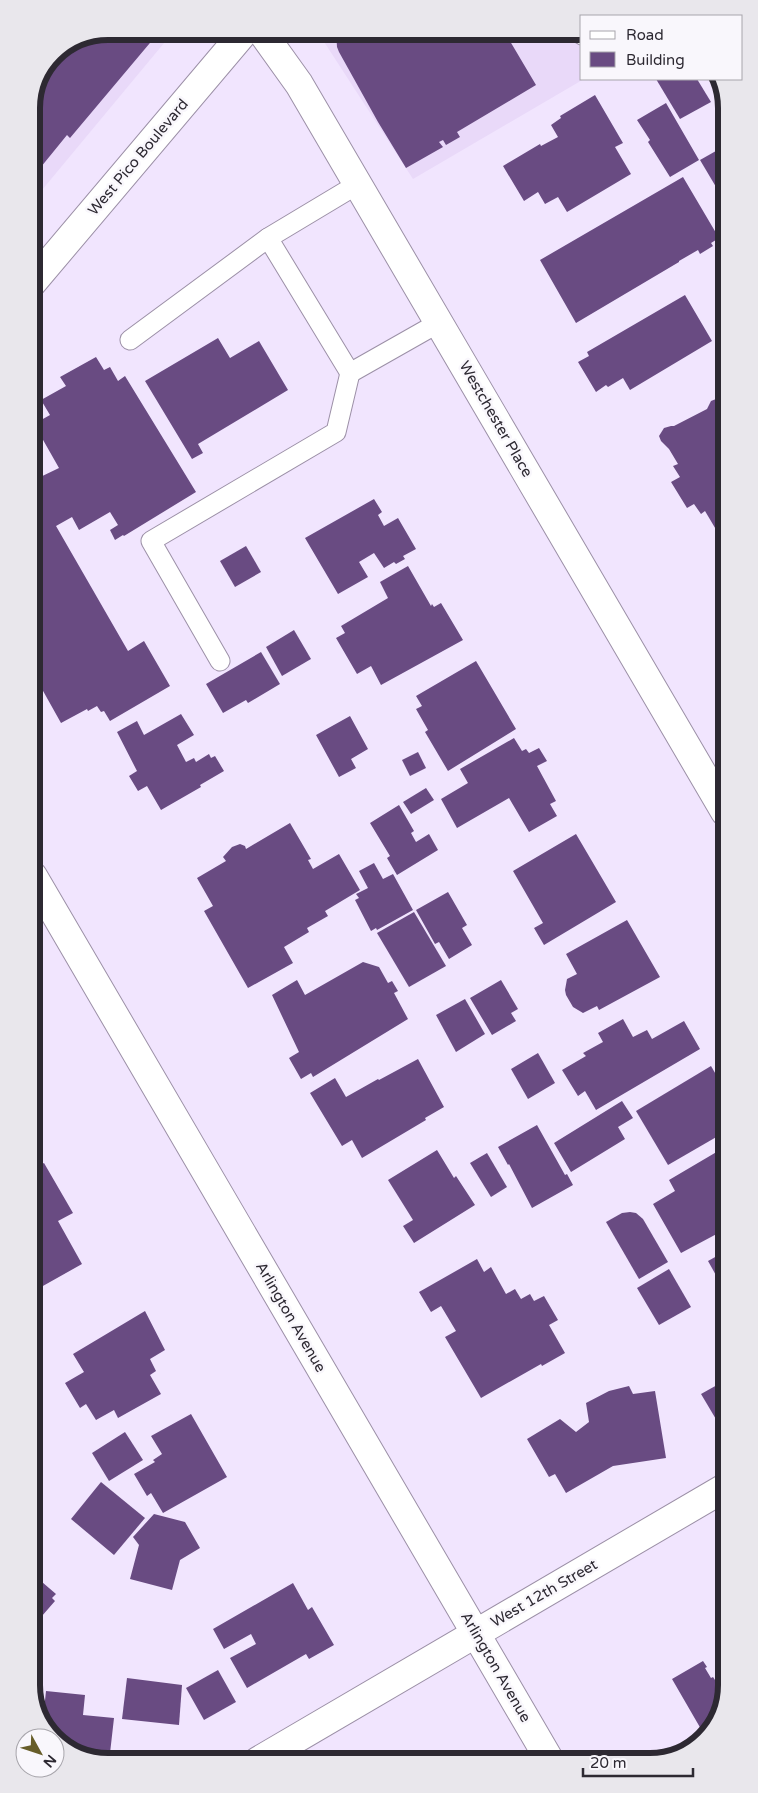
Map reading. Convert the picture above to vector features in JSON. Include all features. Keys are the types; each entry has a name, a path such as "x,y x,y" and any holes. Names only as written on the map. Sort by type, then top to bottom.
{"street":[{"name":"West Pico Boulevard","path":"40,274 237,40"},
{"name":"Westchester Place","path":"267,40 299,84 718,800"},
{"name":"Arlington Avenue","path":"40,888 546,1753"},
{"name":"West 12th Street","path":"270,1753 718,1492"}],"lane":[{"path":"130,340 268,238 358,184"},
{"path":"220,661 151,541 336,432 350,373 268,238"},
{"path":"350,373 440,322"}],"shaded area":[{"path":"167,40 40,192 42,93 98,41"},
{"path":"323,40 580,40 580,80 582,80 413,179"}],"building":[{"path":"152,40 70,138 67,135 40,168 40,103 42,90 51,70 70,51 95,41"},
{"path":"337,40 509,40 536,85 457,132 460,137 446,145 443,140 439,142 443,147 406,168 378,122 337,47"},
{"path":"657,80 698,80 711,102 680,119"},
{"path":"595,95 623,143 615,147 631,174 567,212 558,197 545,204 538,192 524,201 503,166 540,144 541,146 558,137 551,125 561,118 560,116"},
{"path":"666,103 699,160 670,177 648,142 650,140 637,120"},
{"path":"718,150 718,190 700,160"},
{"path":"683,177 718,236 718,239 711,243 713,246 700,254 698,250 576,323 540,260"},
{"path":"685,295 712,341 630,390 623,378 608,387 606,385 596,392 578,362 589,356 587,352"},
{"path":"218,338 230,358 259,341 288,390 198,444 203,453 192,459 145,381"},
{"path":"96,357 104,370 110,367 118,381 125,376 196,492 115,540 110,530 118,525 110,512 79,530 72,517 56,526 128,651 144,641 170,686 110,721 104,711 101,712 97,706 88,711 87,709 61,723 40,686 40,477 59,468 40,435 40,421 50,415 41,400 66,386 60,377"},
{"path":"718,399 718,533 705,511 701,514 694,504 687,508 671,482 680,477 673,466 678,464 659,436 664,428 674,426 707,409 711,401"},
{"path":"374,499 382,512 378,515 384,526 398,518 416,549 403,556 405,559 396,564 394,562 384,568 374,553 359,562 368,577 338,594 305,538"},
{"path":"246,546 261,572 235,587 220,561"},
{"path":"408,566 431,606 432,604 434,607 441,603 463,640 381,685 371,666 357,674 336,638 345,633 341,626 388,598 380,582"},
{"path":"294,630 311,659 282,676 266,647"},
{"path":"261,652 280,684 248,703 246,700 223,713 206,684"},
{"path":"476,661 516,729 448,771 425,732 428,730 416,709 422,706 416,696"},
{"path":"181,714 194,735 177,745 186,762 194,758 196,762 209,754 211,758 215,756 224,771 161,810 147,786 138,791 129,776 137,771 117,732 137,721 144,735"},
{"path":"350,716 368,749 351,759 356,768 339,777 316,735"},
{"path":"514,738 522,751 526,749 529,753 539,748 547,761 537,766 556,801 550,804 557,816 529,832 509,798 457,828 441,799 468,783 460,769"},
{"path":"418,752 426,768 410,776 402,760"},
{"path":"426,788 434,800 411,814 403,802"},
{"path":"399,805 414,831 411,833 416,842 429,834 438,850 397,875 387,858 390,856 370,823"},
{"path":"290,823 311,859 308,860 313,869 339,854 360,890 325,911 328,916 307,928 309,932 284,947 293,963 248,988 204,911 213,906 197,878 226,861 223,857 232,847 240,844 245,846 246,849"},
{"path":"576,834 616,902 544,945 534,928 543,923 513,871"},
{"path":"374,863 383,879 393,874 413,910 377,930 376,928 371,931 355,900 359,898 356,894 368,888 359,871"},
{"path":"448,892 467,925 462,928 472,945 449,959 439,942 435,944 416,910"},
{"path":"414,912 446,966 409,987 377,933"},
{"path":"627,920 660,977 599,1010 597,1006 583,1013 573,1007 566,995 567,979 577,974 566,954"},
{"path":"363,962 379,967 388,983 392,981 398,991 394,993 408,1019 313,1077 311,1073 301,1079 289,1058 299,1052 272,995 297,980 305,995"},
{"path":"501,980 518,1009 511,1013 516,1021 492,1035 470,998"},
{"path":"465,999 485,1034 456,1052 436,1015"},
{"path":"623,1019 633,1037 647,1030 652,1039 684,1021 700,1049 596,1110 585,1091 578,1096 562,1070 586,1056 583,1053 603,1042 598,1033"},
{"path":"538,1053 555,1083 528,1099 511,1069"},
{"path":"418,1059 444,1107 425,1118 426,1120 362,1158 352,1140 342,1146 310,1093 335,1078 346,1097"},
{"path":"711,1066 718,1078 718,1136 668,1165 636,1111"},
{"path":"622,1101 633,1118 618,1127 625,1139 571,1172 554,1143"},
{"path":"537,1125 565,1175 567,1174 573,1185 532,1208 498,1147"},
{"path":"437,1150 454,1178 456,1176 475,1205 414,1243 403,1226 413,1220 388,1180"},
{"path":"718,1151 718,1233 681,1253 653,1204 675,1191 669,1180"},
{"path":"487,1153 507,1187 491,1197 470,1163"},
{"path":"44,1163 73,1213 58,1221 82,1264 40,1288 40,1165"},
{"path":"622,1213 636,1213 643,1219 668,1262 639,1279 606,1222"},
{"path":"718,1255 718,1279 708,1261"},
{"path":"477,1259 484,1272 491,1267 506,1294 515,1289 521,1299 530,1294 534,1301 544,1296 558,1320 549,1325 565,1353 542,1366 541,1364 481,1398 445,1337 456,1331 441,1306 431,1312 419,1292"},
{"path":"669,1269 691,1307 659,1325 637,1288"},
{"path":"145,1311 165,1350 150,1359 156,1371 150,1375 161,1394 118,1418 114,1410 96,1420 86,1404 80,1408 65,1383 84,1372 73,1354"},
{"path":"718,1384 718,1423 701,1394"},
{"path":"629,1386 633,1394 655,1391 666,1458 613,1466 566,1493 555,1474 549,1477 527,1439 560,1419 576,1432 589,1422 586,1403 609,1391"},
{"path":"191,1414 227,1477 163,1513 151,1493 147,1496 134,1474 155,1462 153,1460 162,1454 151,1436"},
{"path":"125,1432 143,1460 109,1481 92,1453"},
{"path":"101,1482 145,1518 114,1555 71,1519"},
{"path":"154,1514 185,1522 200,1548 180,1560 172,1590 130,1579 139,1545 133,1537"},
{"path":"40,1580 56,1594 52,1598 55,1601 40,1618"},
{"path":"293,1583 308,1610 312,1607 334,1645 309,1659 306,1654 247,1688 230,1658 256,1644 251,1634 224,1649 213,1629"},
{"path":"703,1661 711,1678 713,1677 715,1680 718,1680 716,1703 707,1723 701,1729 672,1679"},
{"path":"218,1670 236,1702 204,1720 186,1688"},
{"path":"127,1678 182,1685 179,1725 122,1719"},
{"path":"46,1691 85,1695 83,1715 114,1718 110,1753 90,1751 74,1744 65,1737 65,1728 56,1728 44,1708"}]}
